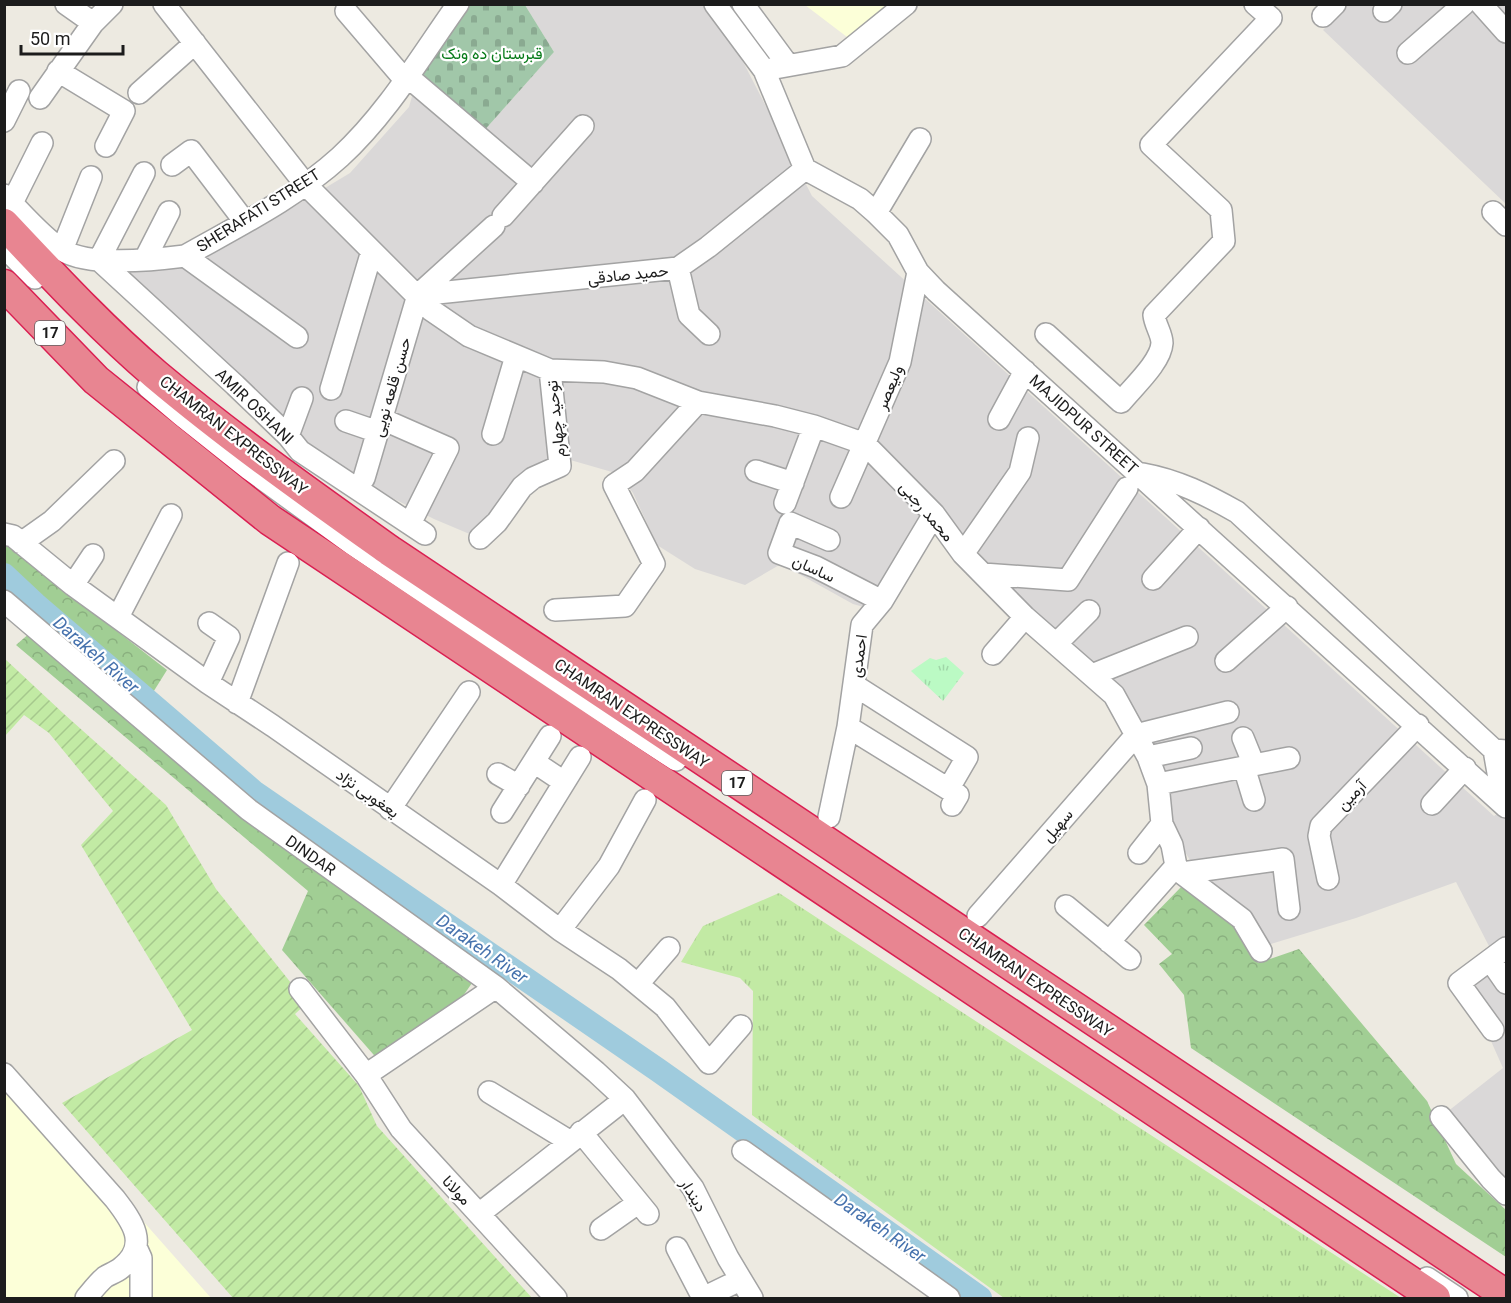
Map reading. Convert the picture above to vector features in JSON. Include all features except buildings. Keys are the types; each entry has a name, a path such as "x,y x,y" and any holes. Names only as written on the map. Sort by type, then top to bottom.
{"highway":[{"name":"CHAMRAN EXPRESSWAY","path":"7,207 97,320 156,375 261,459 390,551 1506,1295"},
{"name":"17","path":"4,285 96,380 270,520 1435,1299"},
{"path":"4,307 55,357 72,370 96,380"}],"street":[{"path":"66,4 93,23"},
{"path":"40,98 93,23 111,4"},
{"name":"محمد رجبی","path":"164,4 306,184 431,310 469,336 550,370 604,372 637,378 698,402 814,426 865,444 934,514 963,554 1025,617 1114,695 1148,757 1158,784 1162,824 1172,844 1179,869"},
{"path":"715,4 764,70 805,169"},
{"path":"743,4 788,65"},
{"path":"764,70 842,56 906,4"},
{"path":"1408,53 1464,4"},
{"name":"SHERAFATI STREET","path":"7,207 62,250 83,258 99,260 185,256 306,184 339,158 365,132 406,78 452,7"},
{"path":"1046,334 1121,402 1160,356 1162,340 1154,315 1224,241 1221,210 1151,145 1263,11"},
{"path":"346,12 406,78 533,183"},
{"path":"139,93 195,43"},
{"path":"58,71 124,111 106,146"},
{"path":"4,121 19,91"},
{"path":"418,295 498,221 583,126"},
{"path":"876,213 920,139"},
{"path":"7,207 42,143"},
{"path":"172,165 191,151 245,222"},
{"name":"MAJIDPUR STREET","path":"805,169 860,199 876,213 898,235 918,272 936,291 1025,371 1133,481 1199,528 1465,768 1502,794"},
{"name":"حمید صادقی","path":"418,295 678,268 726,233 805,169"},
{"path":"99,260 144,173"},
{"path":"62,250 91,177"},
{"path":"145,259 169,212"},
{"path":"4,247 116,359 181,415 249,469 352,544 538,670 788,833 1486,1299"},
{"path":"331,389 372,251"},
{"path":"185,256 297,337"},
{"name":"AMIR OSHANI","path":"99,260 288,436 300,451 418,529 448,448 380,426"},
{"path":"678,268 686,322 709,334"},
{"path":"4,270 117,381 239,480 366,573 1457,1299"},
{"name":"ولیعصر","path":"841,497 900,362 918,272"},
{"name":"حسن قلعه نویی","path":"364,478 418,295"},
{"path":"493,434 516,356"},
{"name":"توحید چهارم","path":"480,538 497,522 522,487 532,478 560,466 550,370"},
{"path":"999,419 1025,371"},
{"path":"288,436 303,398"},
{"path":"555,610 625,606 654,564 614,485 635,471 698,402"},
{"path":"346,421 380,426"},
{"path":"756,471 789,493 814,426"},
{"path":"963,554 1020,472 1028,438"},
{"path":"11,533 52,521 114,461"},
{"path":"983,574 1068,580 1133,481 1156,476 1204,493 1237,512 1500,751 1502,794"},
{"name":"احمدی","path":"829,817 848,728 862,625 882,601 934,514"},
{"path":"118,616 171,515"},
{"name":"ساسان","path":"829,540 790,523 779,553 816,567 882,601"},
{"path":"1153,579 1199,528"},
{"name":"یعغوبی نژاد","path":"11,533 73,585 208,683 273,726 501,885 560,930 619,969 665,1007 709,1063 741,1026"},
{"path":"73,585 93,555"},
{"path":"237,703 288,563"},
{"name":"DINDAR","path":"4,601 249,810 496,987 625,1099"},
{"path":"1226,661 1287,607"},
{"path":"1056,644 1089,611"},
{"path":"993,654 1025,617"},
{"path":"208,683 229,637 209,623"},
{"path":"1092,675 1187,637"},
{"path":"848,728 951,797 967,757 854,685"},
{"path":"390,809 469,692"},
{"path":"1136,735 1228,712"},
{"name":"آرمین","path":"1328,879 1319,836 1321,826 1418,725"},
{"name":"سهیل","path":"978,916 1136,735"},
{"path":"502,812 550,736"},
{"path":"1243,738 1254,800"},
{"path":"1148,757 1191,748"},
{"path":"501,885 580,757"},
{"path":"1158,784 1289,758"},
{"path":"534,762 564,782"},
{"path":"1432,804 1465,768"},
{"path":"498,774 519,786"},
{"path":"560,930 609,866 645,800"},
{"path":"1139,853 1162,824"},
{"path":"1109,942 1179,869 1282,860 1289,909"},
{"path":"1179,869 1242,919 1261,951"},
{"path":"1066,906 1130,959"},
{"path":"638,984 669,948"},
{"path":"1500,1033 1459,983 1498,954 1506,983"},
{"path":"366,1075 496,987"},
{"name":"مولانا","path":"300,989 366,1075 400,1129 556,1299"},
{"path":"4,1074 127,1214 136,1232 136,1246 141,1258 141,1299"},
{"path":"489,1092 575,1137 643,1209 601,1229"},
{"path":"479,1214 625,1099"},
{"name":"دیندار","path":"625,1099 693,1188 752,1299"},
{"path":"1441,1117 1498,1174 1506,1194"},
{"path":"743,1151 949,1299"},
{"path":"86,1299 106,1276 123,1267 136,1246"},
{"path":"677,1248 703,1298 740,1280"}],"shaded area":[{"path":"525,5 707,5 738,52 812,196 1494,816 1506,807 1506,1187 1447,1112 1503,1068 1466,985 1491,950 1456,882 1356,918 1264,946 1204,883 1171,829 1140,730 1037,614 941,513 885,613 853,604 781,564 745,585 695,569 657,545 633,493 619,474 553,455 526,475 472,535 434,519 303,453 118,263 201,254 260,227 350,173 409,107 419,71 482,133 554,52"},
{"path":"805,5 897,5 851,40"},
{"path":"1348,5 1506,5 1506,204 1323,30"},
{"path":"4,1062 6,1066 211,1298 5,1298"}],"green space":[{"name":"قبرستان ده ونک","path":"470,5 525,5 554,52 482,133 419,71"},
{"path":"4,540 15,552 167,670 152,694 5,565"},
{"path":"31,632 265,835 472,983 461,999 380,1062 282,950 308,891 16,645"},
{"path":"946,657 964,673 943,701 911,671 930,658 936,660"},
{"path":"4,658 166,805 216,889 307,1003 295,1014 359,1086 377,1126 532,1298 233,1298 62,1103 192,1030 81,845 113,811 49,733 24,715 5,736"},
{"path":"1184,884 1242,931 1258,963 1299,949 1427,1101 1456,1164 1506,1210 1506,1257 1191,1048 1184,995 1159,964 1172,954 1144,925"},
{"path":"779,893 1401,1298 1004,1298 752,1115 753,991 740,978 681,962 703,926"}],"waterway":[{"name":"Darakeh River","path":"4,575 255,793 658,1070 980,1298"}]}
